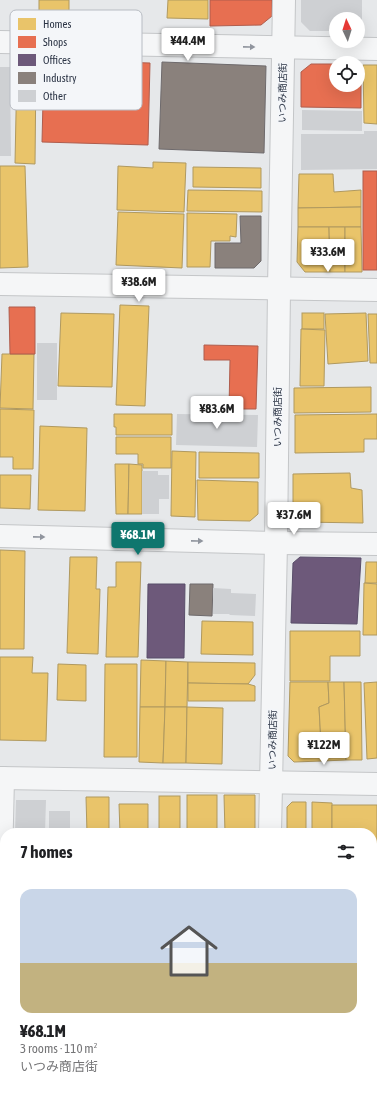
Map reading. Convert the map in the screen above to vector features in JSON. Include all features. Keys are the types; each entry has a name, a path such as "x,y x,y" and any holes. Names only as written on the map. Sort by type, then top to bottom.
{"street":[{"name":"いつみ商店街","path":"270,828 284,0"},
{"path":"0,42 10,42"},
{"path":"142,45 377,49"},
{"path":"0,284 377,290"},
{"path":"0,536 377,544"},
{"path":"1,828 1,778 377,784"}],"building: Homes":[{"path":"39,0 69,0 69,10 39,10"},
{"path":"168,0 208,0 208,19 167,18"},
{"path":"365,65 377,65 377,124 364,123"},
{"path":"16,110 36,110 35,164 15,163"},
{"path":"153,162 186,163 184,212 117,210 118,166 153,168"},
{"path":"0,166 25,166 28,267 0,268"},
{"path":"193,167 261,168 261,188 193,187"},
{"path":"299,174 333,174 334,192 361,190 361,207 298,208"},
{"path":"188,190 262,191 262,212 187,211"},
{"path":"361,207 361,227 298,227 298,208"},
{"path":"118,212 184,214 182,268 116,265"},
{"path":"187,213 237,214 236,237 230,236 230,241 211,241 210,267 187,267"},
{"path":"298,227 329,227 330,272 305,272 297,262"},
{"path":"329,227 345,227 345,272 330,272"},
{"path":"345,227 361,227 362,272 345,272"},
{"path":"120,305 149,306 145,406 116,405"},
{"path":"61,313 114,314 112,387 58,386"},
{"path":"302,313 324,313 324,329 302,329"},
{"path":"366,313 368,361 328,364 325,314"},
{"path":"368,314 377,314 377,363 370,363"},
{"path":"301,329 325,330 324,386 300,386"},
{"path":"2,354 34,354 33,409 0,408"},
{"path":"371,387 371,412 294,413 294,388"},
{"path":"0,409 34,410 33,469 13,469 13,457 0,457"},
{"path":"114,414 172,414 172,435 116,435 116,427 114,427"},
{"path":"377,414 377,439 364,439 364,452 295,453 295,415"},
{"path":"40,426 87,428 85,511 38,510"},
{"path":"116,437 171,437 171,468 143,468 143,464 138,464 138,454 116,454"},
{"path":"172,451 196,452 195,517 171,516"},
{"path":"199,452 259,453 259,478 199,478"},
{"path":"115,464 129,464 128,514 116,514"},
{"path":"129,464 142,465 142,514 128,514"},
{"path":"350,473 351,488 362,490 363,523 302,522 293,514 293,474"},
{"path":"0,475 31,475 30,509 0,508"},
{"path":"197,480 258,482 258,514 250,521 198,520"},
{"path":"0,550 25,551 24,649 0,649"},
{"path":"70,557 97,557 96,589 100,589 98,654 67,653"},
{"path":"116,562 141,562 138,657 106,657 108,587 116,587"},
{"path":"366,562 377,562 377,583 365,583"},
{"path":"364,583 377,584 377,635 363,635"},
{"path":"202,621 253,622 253,655 201,654"},
{"path":"290,631 360,631 360,656 330,656 330,681 290,681"},
{"path":"0,657 33,657 32,673 48,673 46,741 0,740"},
{"path":"141,660 166,661 165,707 140,707"},
{"path":"166,661 188,662 187,707 165,707"},
{"path":"188,662 255,663 255,675 248,684 188,683"},
{"path":"58,664 86,665 86,701 57,700"},
{"path":"105,664 137,664 137,757 104,757"},
{"path":"290,682 328,682 329,703 319,707 322,761 294,762 288,756"},
{"path":"328,682 344,682 346,760 322,761 319,707 329,703"},
{"path":"344,682 361,682 362,760 346,760"},
{"path":"377,682 377,758 367,759 364,683"},
{"path":"188,683 248,684 255,686 255,701 188,701"},
{"path":"140,707 165,707 163,763 139,762"},
{"path":"165,707 187,707 186,763 163,763"},
{"path":"187,707 223,708 222,764 186,763"},
{"path":"187,795 217,795 217,828 187,828"},
{"path":"224,795 255,795 255,828 225,828"},
{"path":"159,796 180,796 180,828 159,828"},
{"path":"86,797 109,797 109,828 87,828"},
{"path":"292,802 306,802 306,828 287,828 287,807"},
{"path":"312,802 332,803 332,828 312,828"},
{"path":"119,804 148,804 148,828 120,828"},
{"path":"332,805 377,805 377,828 332,828"}],"building: Shops":[{"path":"210,0 272,0 272,16 261,25 210,26"},
{"path":"142,63 150,63 148,145 42,142 43,110 142,110"},
{"path":"311,64 329,64 329,92 361,92 361,108 301,107 301,72"},
{"path":"363,171 377,171 377,270 363,270"},
{"path":"9,307 35,307 35,354 10,354"},
{"path":"204,345 258,346 256,409 229,409 230,360 204,360"}],"building: Offices":[{"path":"300,557 361,558 357,624 291,623 293,563"},
{"path":"148,584 185,584 184,658 147,658"}],"building: Industry":[{"path":"162,62 266,66 264,153 159,149"},
{"path":"240,216 261,216 261,261 254,268 215,268 215,243 241,243"},
{"path":"190,584 213,584 212,616 189,615"}],"building: Other":[{"path":"301,0 362,0 362,12 329,12 329,31 310,31 301,22"},
{"path":"0,67 10,67 11,156 0,156"},
{"path":"302,110 362,111 362,131 302,130"},
{"path":"364,131 377,131 377,169 301,170 301,134 364,134"},
{"path":"37,343 57,343 57,400 37,400"},
{"path":"177,414 258,415 257,447 176,445"},
{"path":"142,471 158,471 158,475 169,475 169,499 159,499 159,514 142,514"},
{"path":"213,588 231,589 231,593 256,594 255,616 213,614"},
{"path":"16,800 46,800 45,828 15,828"},
{"path":"49,811 70,811 70,828 49,828"}]}
